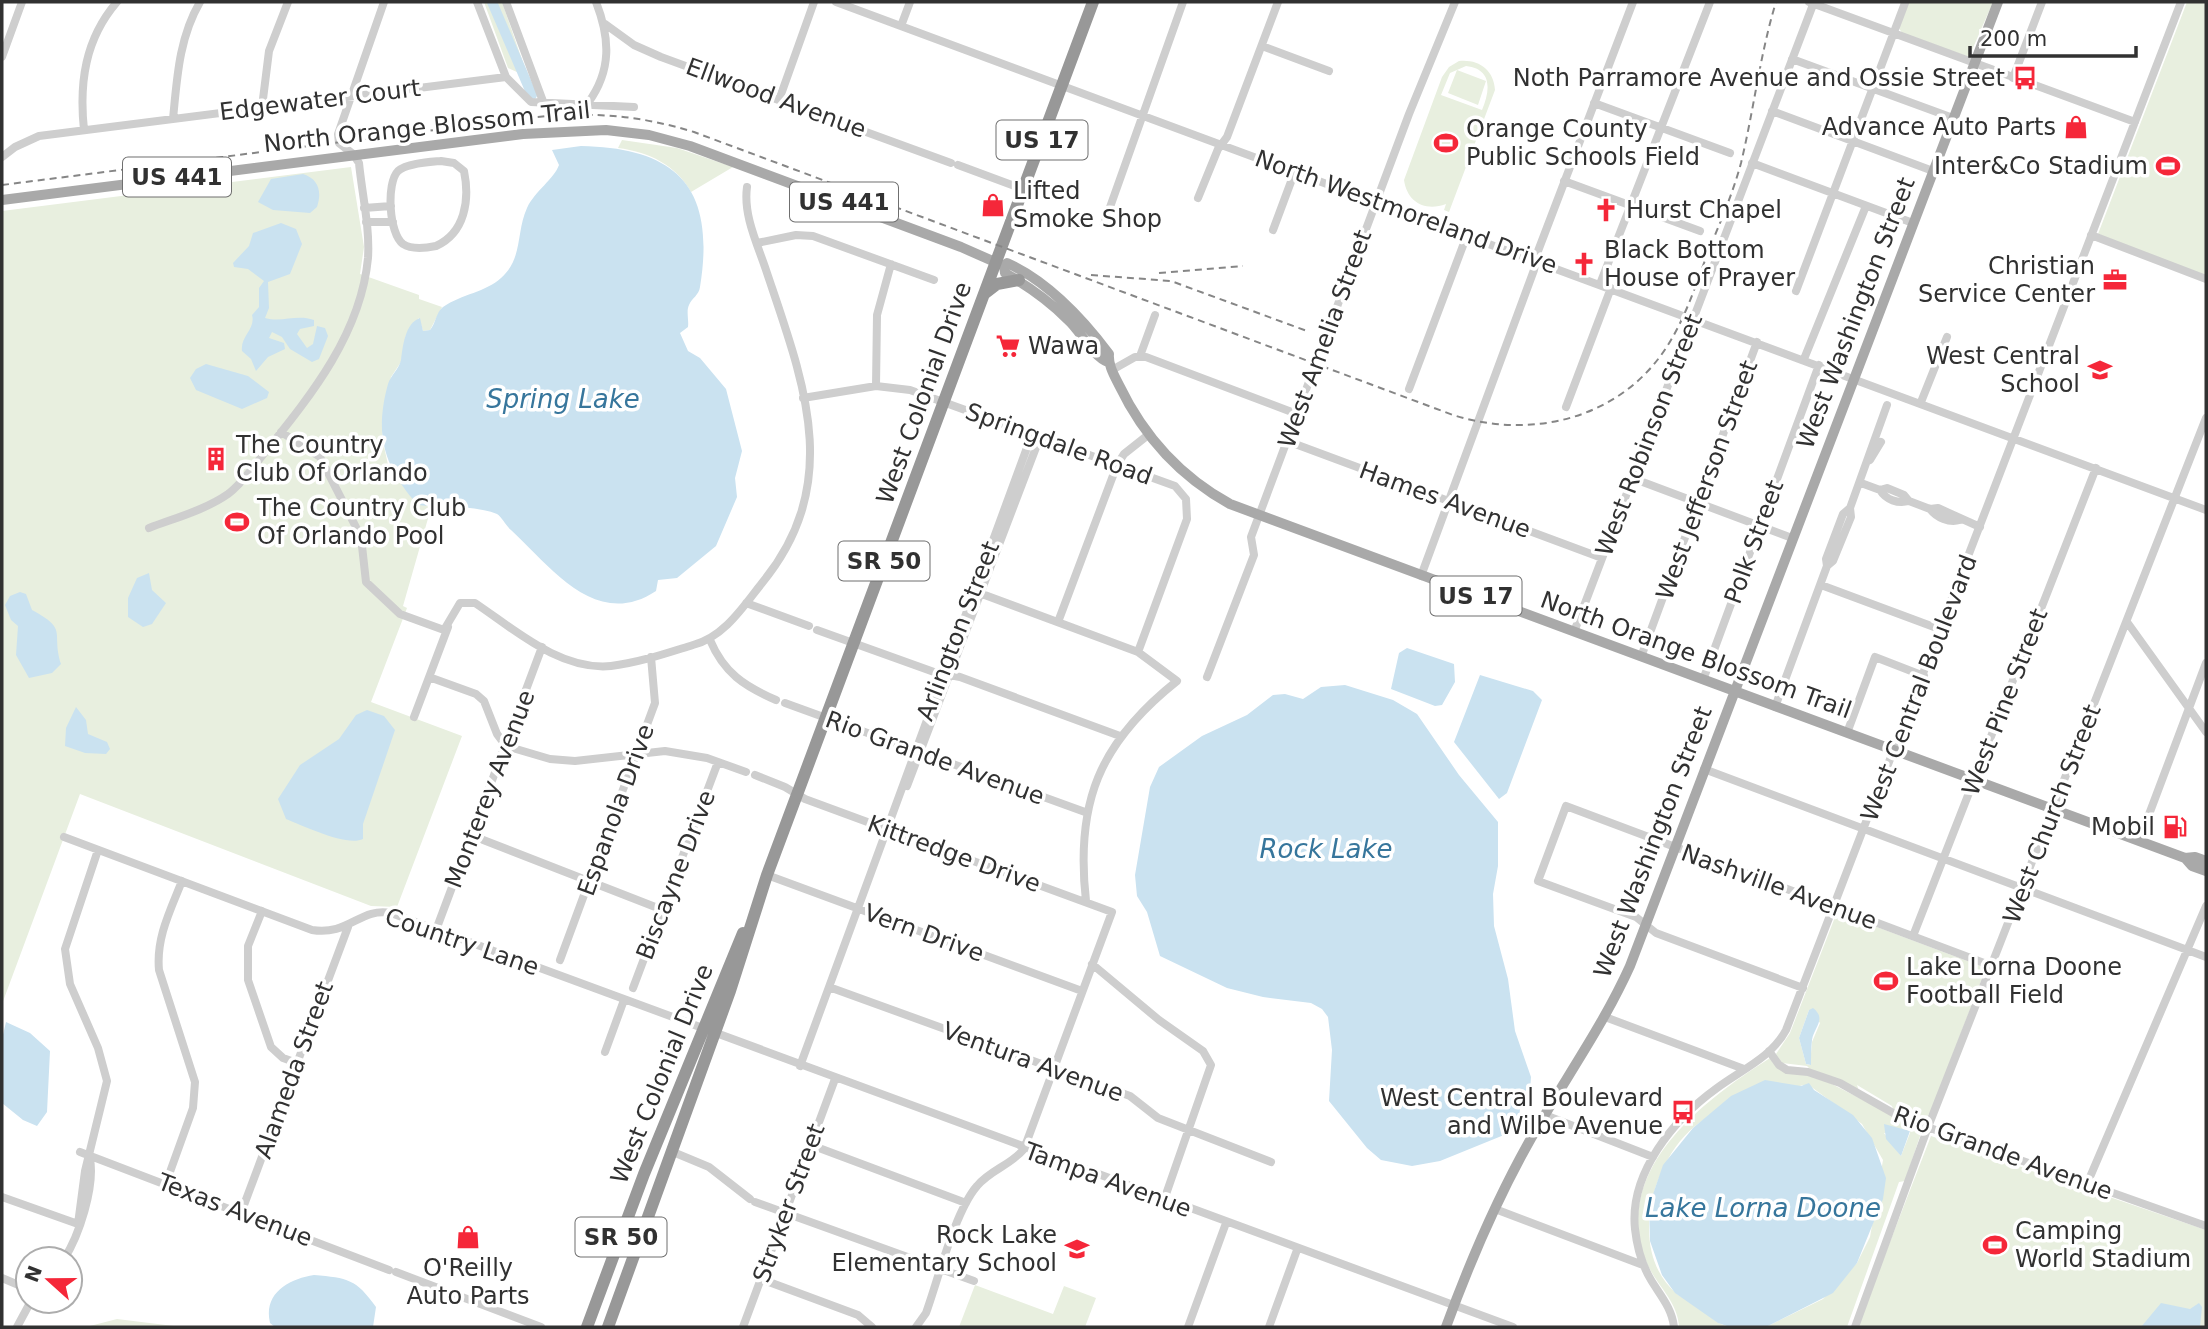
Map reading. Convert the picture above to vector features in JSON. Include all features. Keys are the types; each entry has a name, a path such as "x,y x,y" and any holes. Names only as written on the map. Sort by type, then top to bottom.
{"highway":[{"name":"West Colonial Drive","path":"608,1327 673,1152 733,952 751,917 984,295 1000,264 1024,189 1093,2"},
{"path":"984,295 997,284 1019,281"},
{"name":"West Colonial Drive","path":"587,1327 624,1227 709,1032"}],"main road":[{"name":"West Washington Street","path":"1446,1327 1495,1209 1545,1115 1605,1017 1646,925 1997,2"},
{"name":"North Orange Blossom Trail","path":"2,200 353,154 564,130 606,130 649,135 734,161 1000,264 1007,263 1035,279 1069,307 1109,354 1110,366 1148,435 1173,464 1193,481 1230,504 1895,751"},
{"name":"North Orange Blossom Trail","path":"1000,264 1005,273 1055,307 1078,330 1100,359 1110,366"},
{"name":"US 17","path":"1895,751 2185,858 2195,857 2206,861"},
{"name":"US 17","path":"2185,858 2192,866 2206,872"}],"street":[{"path":"3,51 22,2"},
{"path":"84,130 81,105 87,57 95,34 117,2"},
{"path":"173,118 178,65 185,33 200,2"},
{"path":"262,107 269,51 288,2"},
{"path":"149,528 228,494 281,432 325,374 347,331 367,266 366,222 359,163 338,139 349,97 384,2"},
{"path":"477,2 506,77 525,98 544,104 588,103 635,107"},
{"path":"506,2 544,104"},
{"path":"588,103 606,68 605,24 596,2"},
{"path":"779,100 814,2"},
{"name":"North Westmoreland Drive","path":"836,2 1921,402 2206,510"},
{"path":"901,26 910,2"},
{"path":"1104,224 1182,2"},
{"path":"1198,198 1278,2"},
{"name":"West Amelia Street","path":"1207,677 1254,555 1251,537 1376,201 1455,2"},
{"path":"1421,576 1479,422 1564,181 1633,2"},
{"path":"1600,284 1710,2"},
{"path":"1812,2 2135,122"},
{"name":"West Robinson Street","path":"1574,632 1812,2"},
{"path":"2013,78 2042,2"},
{"name":"West Central Boulevard","path":"1674,1327 1671,1312 1643,1265 1634,1227 1635,1207 1653,1157 1692,1110 1782,1038 1924,676 2181,2"},
{"path":"1796,291 1905,3"},
{"name":"Ellwood Avenue","path":"605,24 634,46 1024,189"},
{"path":"1262,46 1329,71"},
{"path":"1791,59 1953,118"},
{"name":"Edgewater Court","path":"2,157 39,136 506,77"},
{"path":"1594,103 1730,153"},
{"path":"1772,111 1933,171"},
{"path":"441,161 454,163 464,171 463,218 455,232 442,243 426,248 408,246 400,242 393,222 391,183 401,169 441,161"},
{"path":"1752,163 1913,223"},
{"path":"1273,230 1295,171"},
{"path":"1564,181 1700,231"},
{"path":"414,717 457,607 468,601 542,647 572,662 611,666 710,640 746,603 789,547 807,501 811,448 803,398 785,325 746,206 747,187"},
{"path":"364,208 391,206"},
{"path":"1804,359 1867,206"},
{"path":"366,222 393,222"},
{"path":"1409,389 1467,235"},
{"path":"2091,235 2206,279"},
{"path":"757,243 779,237 813,236 934,280"},
{"path":"876,386 877,315 891,264"},
{"path":"1566,407 1611,288"},
{"path":"1140,356 1155,315"},
{"path":"1921,402 1947,337"},
{"name":"West Jefferson Street","path":"1641,657 1757,342"},
{"path":"1110,366 1140,356 1297,414"},
{"name":"Polk Street","path":"1703,680 1819,365"},
{"name":"Springdale Road","path":"803,398 876,386 910,390 1175,486 1186,499 1186,520 1138,652"},
{"path":"1870,460 1870,450 1887,405"},
{"name":"West Church Street","path":"1855,1327 1928,1127 2206,418"},
{"path":"281,432 320,457 361,537 363,576 371,590 404,616 440,630 448,627"},
{"name":"Arlington Street","path":"800,1066 1036,435"},
{"path":"1058,622 1117,465 1124,454 1148,435"},
{"name":"Hames Avenue","path":"1287,441 1602,558"},
{"path":"1775,706 1827,566 1833,561 1851,517 1850,509 1870,460 1881,442"},
{"name":"West Pine Street","path":"1913,936 2096,468"},
{"path":"1632,478 1792,538"},
{"path":"1861,483 1880,491 1886,488 1904,495 1909,501 1955,514 1960,520 1980,527"},
{"path":"1821,585 1941,630"},
{"path":"978,593 1138,652 1177,681 1120,736 1085,812 1082,864 1086,901"},
{"path":"746,603 1120,736"},
{"path":"2127,622 2206,732"},
{"name":"Rio Grande Avenue","path":"710,640 724,668 735,679 781,701 1085,812"},
{"name":"Monterey Avenue","path":"436,930 542,647"},
{"name":"Espanola Drive","path":"560,960 655,703 651,657"},
{"path":"1847,733 1875,657 1924,676"},
{"path":"2139,841 2206,663"},
{"path":"429,677 476,694 484,701 497,734 506,746"},
{"name":"Kittredge Drive","path":"506,746 550,759 575,761 604,759 637,752 666,751 718,761 887,830 1112,912 1092,964"},
{"name":"Biscayne Drive","path":"633,988 718,761"},
{"path":"1704,769 2206,957"},
{"name":"Nashville Avenue","path":"1646,925 1636,917 1538,881 1566,806 1992,966"},
{"path":"472,836 663,910"},
{"name":"Country Lane","path":"64,837 312,930 324,932 348,927 365,915 382,911 709,1032"},
{"path":"70,1245 78,1224 89,1156 107,1081 98,1048 70,984 65,949 98,850"},
{"name":"Vern Drive","path":"767,875 1082,991"},
{"path":"166,1183 195,1096 193,1073 159,970 157,954 160,937 182,881"},
{"path":"2087,1184 2150,1031 2206,906"},
{"path":"262,911 248,946 248,980 271,1047 283,1058 297,1063"},
{"path":"1646,925 1656,933 1803,988"},
{"name":"Alameda Street","path":"241,1213 348,927"},
{"path":"916,1327 926,1313 966,1203 986,1177 1009,1164 1024,1149 1092,964 1208,1056 1209,1070 1164,1200"},
{"name":"Ventura Avenue","path":"829,987 1130,1096 1158,1118 1271,1162"},
{"path":"605,1052 624,1000"},
{"path":"1605,1017 1744,1069"},
{"name":"Tampa Avenue","path":"709,1032 1297,1250 1513,1327"},
{"name":"Rio Grande Avenue","path":"1769,1051 1779,1065 1787,1070 1808,1072 1840,1083 1902,1118 2206,1226"},
{"name":"Stryker Street","path":"743,1327 835,1079"},
{"path":"1545,1115 1653,1157"},
{"path":"811,1146 966,1203"},
{"name":"Texas Avenue","path":"80,1152 541,1327"},
{"path":"673,1152 709,1167 753,1200 974,1281"},
{"path":"2,1197 78,1224"},
{"path":"1495,1209 1643,1265"},
{"path":"1188,1327 1226,1223"},
{"path":"624,1227 643,1234"},
{"path":"1269,1327 1297,1250"},
{"path":"761,1279 858,1315 872,1327"}],"green space":[{"path":"484,2 502,2 528,77 508,68"},
{"path":"1909,2 1993,2 1969,57 1902,33 1899,28"},
{"path":"2187,2 2206,2 2206,276 2098,234"},
{"name":"Orange County Public Schools Field","path":"1459,61 1479,64 1492,77 1495,90 1449,212 1444,210 1446,204 1431,207 1418,203 1409,194 1404,180 1442,77 1449,67","holes":["1466,66 1481,71 1487,82 1487,96 1482,110 1441,95 1450,73"]},
{"path":"1457,70 1486,81 1478,105 1448,93"},
{"path":"622,140 677,148 733,167 691,192 678,174 660,161 618,148"},
{"name":"The Country Club Of Orlando","path":"351,167 364,247 360,274 419,295 419,299 442,307 430,330 423,331 419,318 406,335 401,362 391,377 382,437 388,465 428,505 442,513 441,517 429,515 403,606 407,608 371,702 462,736 397,907 371,906 80,794 2,1004 2,211"},
{"path":"1837,912 1986,968 1931,1111 1924,1121 1894,1112 1892,1106 1857,1085 1859,1091 1812,1071 1807,1066 1782,1063 1776,1054 1790,1033","holes":["1809,1010 1820,1023 1812,1042 1810,1065 1806,1064 1799,1038"]},
{"path":"1770,1058 1773,1063 1820,1078 1918,1128 1921,1133 1905,1181 1899,1182 1847,1327 1766,1327 1823,1299 1857,1263 1870,1237 1883,1160 1862,1124 1810,1086 1803,1085 1746,1102 1717,1113 1694,1127 1666,1162 1657,1185 1649,1232 1653,1255 1662,1276 1677,1294 1715,1321 1730,1327 1679,1327 1675,1309 1646,1261 1638,1228 1641,1197 1652,1168 1670,1141 1692,1117 1744,1075","holes":["1910,1131 1901,1156 1884,1133"]},
{"path":"1931,1136 2206,1230 2206,1327 1857,1327"},
{"path":"975,1285 1053,1314 1064,1286 1096,1298 1085,1327 959,1327"},
{"path":"117,1319 182,1327 86,1327"}],"water":[{"name":"Spring Lake","path":"581,146 643,155 665,165 683,180 695,199 702,223 700,287 688,307 688,327 680,333 688,351 700,358 726,389 742,451 735,478 737,497 716,546 677,578 658,580 656,591 634,601 614,603 594,599 558,576 497,514 448,505 442,513 428,506 418,505 397,477 382,435 388,384 400,363 411,325 420,318 423,331 430,330 443,307 488,287 508,271 516,254 527,208 559,165 552,150"},
{"path":"303,174 313,179 319,191 317,207 310,213 273,210 258,202 271,179"},
{"path":"281,223 296,229 302,244 290,274 268,282 269,308 265,318 314,320 314,326 300,329 297,334 307,348 313,344 317,326 325,328 328,336 319,359 312,362 290,349 282,337 272,332 269,338 284,343 285,349 268,357 256,371 251,359 242,351 242,346 252,324 252,315 259,307 259,288 264,281 248,269 234,267 233,263 249,246 253,233"},
{"path":"206,364 248,376 269,392 267,398 242,409 196,390 190,378 196,369"},
{"path":"149,573 152,590 166,603 152,624 143,627 128,617 128,598 137,578"},
{"path":"20,592 26,594 32,610 51,622 57,632 61,664 52,673 29,678 16,655 18,626 11,620 5,605 10,596"},
{"path":"1407,648 1454,664 1455,682 1442,705 1435,706 1391,689 1399,653"},
{"path":"1480,675 1533,691 1542,700 1507,793 1499,799 1454,742"},
{"name":"Rock Lake","path":"1345,685 1393,700 1417,714 1459,775 1498,822 1498,866 1493,894 1494,926 1508,979 1515,1031 1531,1077 1530,1091 1520,1109 1519,1119 1504,1135 1440,1161 1412,1166 1381,1160 1367,1148 1329,1101 1332,1050 1328,1017 1322,1009 1311,1003 1263,997 1227,988 1160,956 1147,912 1137,896 1135,875 1150,787 1159,767 1202,736 1247,715 1273,695 1285,694 1303,699 1321,687"},
{"path":"76,707 86,720 88,734 107,742 110,749 106,754 85,753 65,746 66,728"},
{"path":"367,710 384,716 395,730 363,824 363,839 356,841 336,838 286,819 278,799 300,765 339,739 356,715"},
{"path":"1813,1008 1819,1020 1812,1040 1811,1065 1806,1064 1799,1038 1809,1010"},
{"path":"6,1022 30,1033 50,1051 47,1112 37,1126 23,1120 2,1103 2,1039"},
{"name":"Lake Lorna Doone","path":"1765,1080 1801,1086 1809,1083 1814,1090 1853,1115 1872,1138 1886,1178 1883,1199 1857,1263 1833,1293 1766,1327 1730,1327 1718,1323 1675,1293 1662,1275 1650,1241 1649,1206 1663,1165 1693,1128 1731,1096"},
{"path":"1884,1124 1910,1131 1901,1156 1886,1139"},
{"path":"314,1275 335,1277 357,1285 376,1307 373,1327 275,1327 270,1323 270,1303 280,1289 296,1280"},
{"path":"2161,1303 2190,1309 2199,1303 2202,1307 2200,1327 2141,1327"}],"waterway":[{"path":"492,2 532,95"}],"railway":[{"path":"2,185 537,117 597,115 635,118 694,132 1453,415 1515,425 1546,423 1576,416 1604,404 1629,388 1652,366 1677,330 1738,174 1776,2"},
{"path":"1159,273 1243,266"},
{"path":"1091,275 1171,281 1307,331"}],"place":[{"name":"Noth Parramore Avenue and Ossie Street","path":"2025,78"},
{"name":"Advance Auto Parts","path":"2076,127"},
{"name":"Orange County Public Schools Field","path":"1446,143"},
{"name":"Inter&Co Stadium","path":"2168,166"},
{"name":"Lifted Smoke Shop","path":"993,205"},
{"name":"Hurst Chapel","path":"1606,210"},
{"name":"Black Bottom House of Prayer","path":"1584,264"},
{"name":"Christian Service Center","path":"2115,280"},
{"name":"Wawa","path":"1008,346"},
{"name":"West Central School","path":"2100,370"},
{"name":"The Country Club Of Orlando","path":"216,459"},
{"name":"The Country Club Of Orlando Pool","path":"237,522"},
{"name":"Mobil","path":"2175,827"},
{"name":"Lake Lorna Doone Football Field","path":"1886,981"},
{"name":"West Central Boulevard and Wilbe Avenue","path":"1683,1112"},
{"name":"O'Reilly Auto Parts","path":"468,1237"},
{"name":"Camping World Stadium","path":"1995,1245"},
{"name":"Rock Lake Elementary School","path":"1077,1249"}]}
